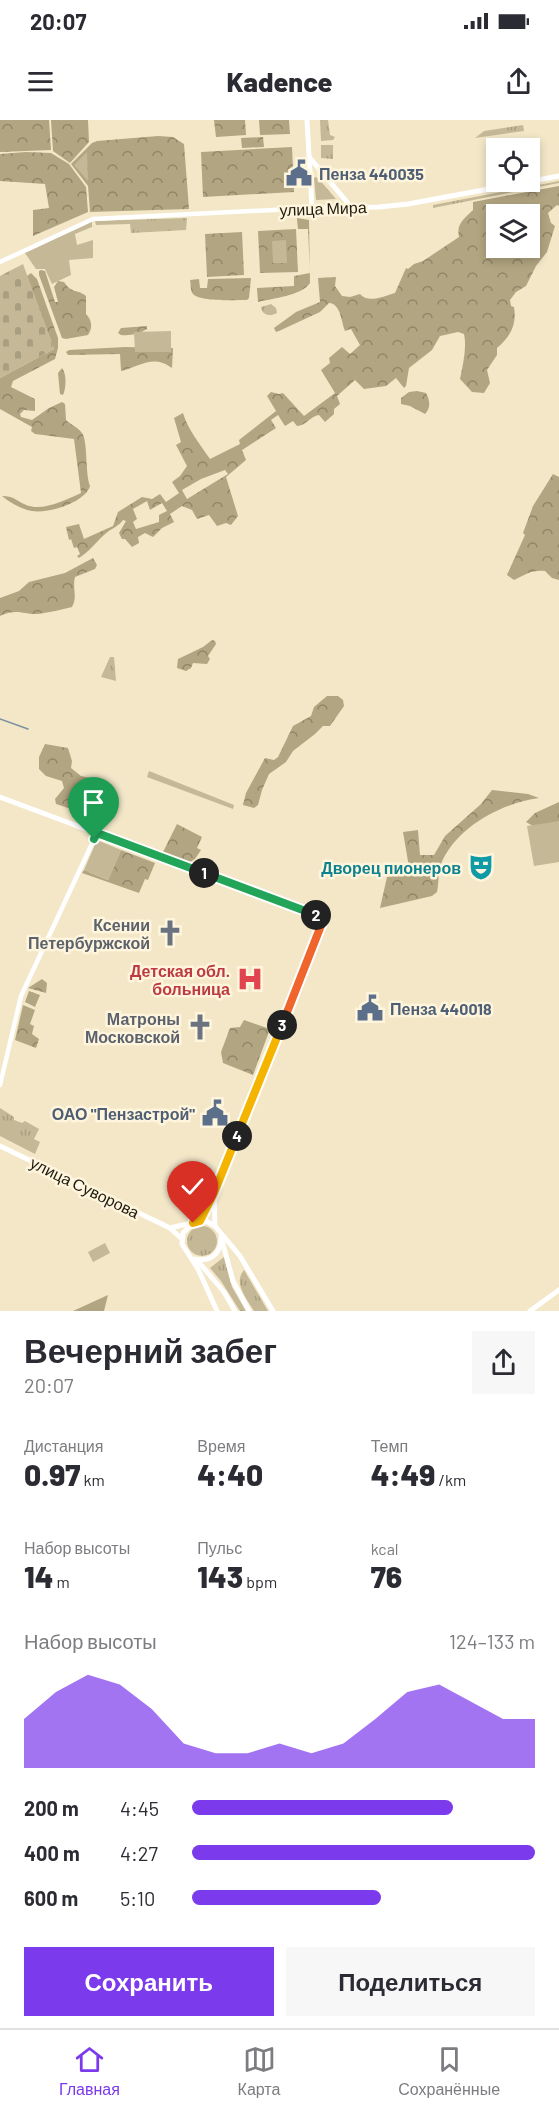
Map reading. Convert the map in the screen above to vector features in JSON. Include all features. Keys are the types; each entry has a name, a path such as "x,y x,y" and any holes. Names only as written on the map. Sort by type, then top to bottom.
{"main road":[{"path":"308,120 312,208"},
{"path":"310,158 352,208"},
{"path":"310,174 314,169 322,173"},
{"name":"улица Мира","path":"0,262 86,221 113,217 352,208 421,202 559,176"},
{"path":"0,797 316,915 322,923 214,1193 197,1222 187,1228 182,1239 186,1252 224,1292 235,1311"},
{"path":"0,1085 21,996 97,833"},
{"name":"улица Суворова","path":"0,1146 170,1228 182,1239"},
{"path":"214,1193 215,1226 220,1235 233,1281 249,1311"},
{"path":"170,1228 197,1222 208,1222 215,1226"},
{"path":"194,1258 206,1260 218,1252 221,1244 220,1235"},
{"path":"220,1235 240,1256 273,1311"},
{"path":"194,1258 217,1311"},
{"path":"530,1311 559,1290"}],"green space":[{"path":"0,120 49,120 51,150 0,152"},
{"path":"51,120 88,120 89,142 70,163 53,151"},
{"path":"214,120 245,120 246,135 216,137"},
{"path":"259,120 289,120 290,134 260,135"},
{"path":"320,120 328,120 330,135 335,137 333,140 321,141"},
{"path":"523,125 524,131 475,138 484,131"},
{"path":"173,137 184,144 189,209 90,212 88,186 71,164 92,143 97,141"},
{"path":"263,137 264,147 242,148 241,138"},
{"path":"321,145 333,145 333,159 321,158"},
{"path":"292,147 294,192 203,197 201,152"},
{"path":"87,152 88,181 74,165"},
{"path":"51,153 69,164 86,187 88,212 33,236 33,210 49,208 45,184 0,181 0,154"},
{"path":"316,177 336,199 316,200 314,178"},
{"path":"559,181 559,183 540,187 540,185"},
{"path":"559,186 559,206 557,205 548,213 551,223 555,226 547,252 536,266 526,286 516,292 510,300 515,313 513,325 509,335 497,348 497,355 487,370 490,383 484,393 472,392 460,379 465,350 464,334 458,332 440,336 432,350 409,368 404,388 396,378 386,386 364,389 355,380 337,396 340,404 325,422 319,415 297,426 293,421 285,426 278,415 271,420 276,428 242,450 246,460 226,477 238,516 231,525 226,523 217,526 209,515 197,519 192,510 182,506 170,514 174,522 162,528 153,537 145,533 138,537 139,543 132,547 125,539 122,539 119,533 126,521 123,520 83,556 79,558 77,556 80,554 77,547 74,548 71,539 69,540 66,527 79,524 84,539 113,526 118,512 142,497 152,499 160,494 166,502 179,493 172,482 187,466 176,445 181,442 174,418 183,413 191,431 210,459 240,444 239,440 276,411 267,396 271,392 283,393 304,416 335,393 321,370 330,363 329,358 342,347 350,354 360,345 351,329 345,331 336,306 329,303 320,312 279,331 276,332 274,328 296,312 320,302 318,278 336,277 335,286 342,296 350,297 360,294 372,299 395,293 406,268 423,261 459,237 460,225 473,210 473,202 527,192 540,192 540,190","holes":["225,470 228,474 187,499 182,490 201,479","147,501 150,510 162,503 167,511 159,515 159,522 136,529 133,522 137,519 133,509"]},
{"path":"501,192 514,192 433,208 433,205"},
{"path":"187,218 186,230 131,233 130,224 96,225 95,221"},
{"path":"297,218 309,220 310,268 308,229 298,229"},
{"path":"92,221 92,227 75,234 77,245 93,240 93,258 69,260 71,275 52,284 45,269 36,269 25,253"},
{"path":"296,229 298,272 260,273 258,231"},
{"path":"242,232 244,275 207,277 205,234"},
{"path":"286,240 287,263 273,263 272,241"},
{"path":"23,264 54,349 0,378 0,276"},
{"path":"41,270 45,271 55,302 58,302 54,287 58,281 64,282 72,290 86,296 86,314 91,324 88,335 62,338 39,275"},
{"path":"31,273 37,279 58,338 58,348 55,359 13,381 11,387 35,399 35,411 24,410 20,414 21,417 32,420 49,408 62,402 65,404 66,420 79,429 84,437 90,486 81,498 47,511 28,510 2,496 12,497 24,504 38,507 81,493 74,439 35,434 31,431 32,427 0,409 0,378 54,349 27,276"},
{"path":"310,273 310,283 300,291 258,302 257,288 294,286 294,276"},
{"path":"251,278 247,300 197,297 192,292 190,280 199,279 200,288 207,288 208,279"},
{"path":"271,304 276,308 277,313 265,314 261,307"},
{"path":"147,326 147,329 134,334 121,335 118,333 121,328"},
{"path":"171,331 171,352 135,352 134,332"},
{"path":"125,347 173,348 172,368 153,361 121,371 120,354 68,355 66,352 69,350"},
{"path":"62,368 66,382 63,395 60,394 58,373"},
{"path":"409,392 426,393 428,398 429,407 425,414 401,404 401,398"},
{"path":"553,474 559,477 559,580 552,578 545,571 536,571 514,580 507,575 525,535 523,533 533,506"},
{"path":"93,558 97,565 95,569 75,577 75,600 72,607 38,614 16,612 0,616 0,598 19,591 29,582 65,573"},
{"path":"212,640 216,644 208,656 210,659 207,664 193,663 186,671 177,668 178,659"},
{"path":"110,657 114,657 116,681 101,677"},
{"path":"327,696 338,696 343,700 344,706 330,726 323,726 293,751 286,762 269,774 258,805 254,808 243,805 246,793 265,758 274,760 278,757 293,726 311,716 314,707"},
{"path":"45,744 68,748 72,761 71,768 81,776 100,780 99,789 87,787 83,790 83,801 74,810 56,804 55,799 64,788 62,781 46,776 39,769 39,757"},
{"path":"149,771 234,805 233,809 147,777"},
{"path":"492,790 528,794 539,798 496,811 469,828 448,851 440,867 437,892 432,896 380,908 387,877 410,873 403,832 418,830 420,855 434,855 445,836 481,804"},
{"path":"559,802 559,824 533,826 526,822 535,813"},
{"path":"559,821 559,862 534,866 527,826"},
{"path":"177,824 202,837 197,848 201,850 190,862 163,852"},
{"path":"97,840 121,850 108,880 84,870"},
{"path":"121,850 155,863 148,880 145,879 139,893 82,873 84,870 108,880"},
{"path":"42,979 47,983 46,993 28,988"},
{"path":"29,991 40,995 35,1007 25,1002"},
{"path":"23,1005 35,1010 30,1024 34,1026 32,1034 39,1039 36,1048 15,1040"},
{"path":"244,1020 270,1029 253,1075 223,1063 221,1052 230,1028 240,1027"},
{"path":"0,1108 14,1117 14,1120 22,1123 25,1121 39,1129 34,1139 40,1142 35,1154 0,1136"},
{"path":"202,1226 213,1230 217,1241 213,1252 202,1256 191,1252 187,1241 191,1230"},
{"path":"105,1243 110,1253 93,1262 88,1252"},
{"path":"224,1257 232,1287 246,1311 240,1311 210,1268"},
{"path":"244,1270 268,1311 254,1311 244,1296 240,1280"},
{"path":"108,1295 104,1311 73,1311"}],"waterway":[{"path":"0,719 28,729"}],"place":[{"name":"Пенза 440035","path":"299,173"},
{"name":"Дворец пионеров","path":"481,867"},
{"name":"Ксении Петербуржской","path":"170,933"},
{"name":"Детская обл. больница","path":"250,979"},
{"name":"Пенза 440018","path":"370,1008"},
{"name":"Матроны Московской","path":"200,1027"},
{"name":"ОАО \"Пензастрой\"","path":"215,1113"}],"route":[{"path":"94,839 97,833 316,915 322,923 214,1193 200,1221 193,1223"}]}
